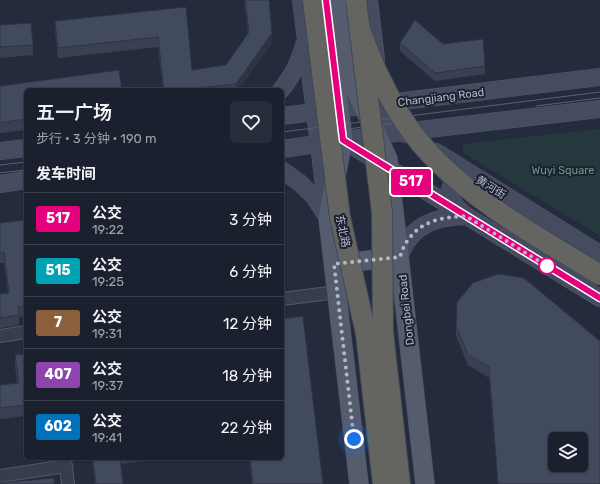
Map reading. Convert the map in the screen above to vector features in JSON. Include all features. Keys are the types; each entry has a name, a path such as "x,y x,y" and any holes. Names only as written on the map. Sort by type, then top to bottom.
{"highway":[{"name":"东北路","path":"313,0 340,217 374,333 400,484"},
{"name":"东北路","path":"356,0 382,212 374,333 383,484"},
{"path":"359,27 381,82 414,134 435,160 484,202 600,275"}],"main road":[{"path":"301,0 334,264 359,484"},
{"path":"326,0 343,140 328,218"},
{"name":"Dongbei Road","path":"344,0 355,89 362,106 381,118 389,164 425,484"},
{"path":"369,0 381,118"},
{"path":"283,88 291,78 301,58 305,37"},
{"path":"352,70 381,118"},
{"name":"Changjiang Road","path":"284,149 343,140 381,118 600,78"},
{"name":"Changjiang Road","path":"284,116 340,110 362,106 381,118"},
{"path":"403,132 600,109"},
{"name":"黄河街","path":"381,118 600,254"},
{"path":"343,140 389,164 466,216 600,298"},
{"path":"0,151 24,148"},
{"path":"284,171 300,183 315,198 328,218"},
{"path":"466,216 458,209 451,198 450,193 452,185 456,180 468,177 486,183"},
{"path":"0,184 24,180"},
{"path":"334,264 400,257 407,240 419,228 435,220 466,216"}],"street":[{"path":"284,299 337,292"},
{"path":"0,336 24,332"},
{"path":"0,476 65,462 68,484"}],"green space":[{"name":"Wuyi Square","path":"600,129 600,236 463,153 463,144"}],"building":[{"path":"245,0 269,0 272,33 236,84 197,88 164,88 158,37 58,48 55,21 186,7 192,70 226,65 249,32"},
{"path":"415,20 443,44 483,39 485,66 435,73 400,43"},
{"path":"31,23 33,45 0,47 0,25"},
{"path":"119,70 122,88 24,88 24,119 0,123 0,86"},
{"path":"24,220 24,306 18,307 19,315 0,318 0,294 9,293 4,252 0,253 0,223"},
{"path":"498,274 524,278 600,341 600,484 498,484 489,367 468,355 456,326 457,302 473,283"},
{"path":"303,316 323,484 253,484 250,460 284,460 284,319"},
{"path":"24,354 24,405 0,408 0,385 19,383 15,355"},
{"path":"93,460 120,460 123,484 96,484"},
{"path":"54,478 54,484 0,484 0,483"}],"tram line":[{"path":"284,132 600,92"},
{"path":"536,106 600,98"},
{"path":"322,132 415,121"},
{"path":"0,165 24,162"},
{"path":"0,173 24,170"}],"bus line":[{"name":"517","path":"326,0 343,140 600,298"}],"route":[{"path":"354,439 334,264 400,257 407,240 419,228 435,220 466,216 547,266"}]}
